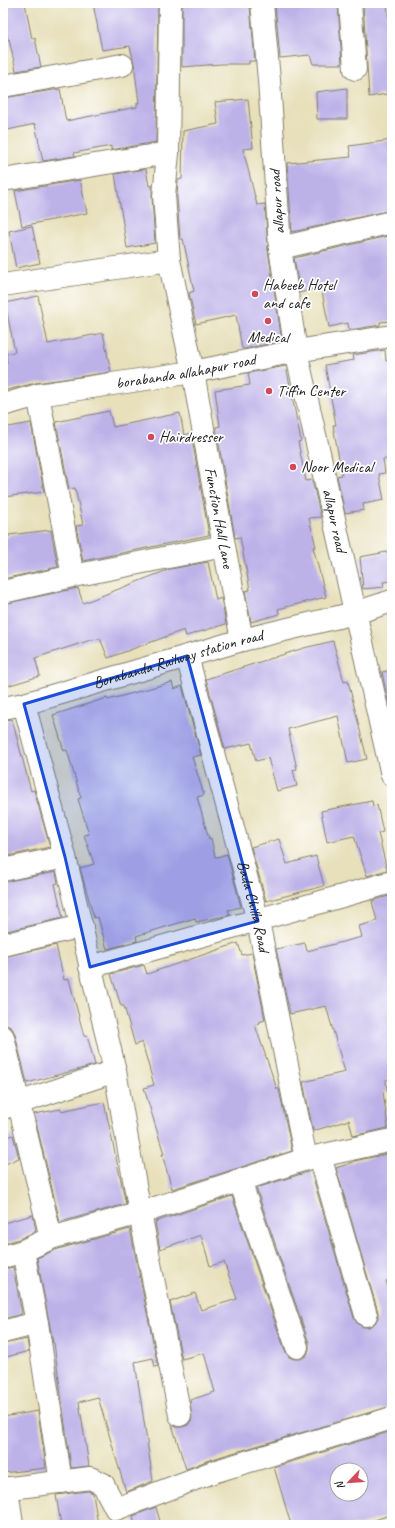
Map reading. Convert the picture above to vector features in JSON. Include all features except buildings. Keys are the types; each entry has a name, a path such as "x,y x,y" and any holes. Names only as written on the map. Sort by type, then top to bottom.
{"street":[{"name":"Function Hall Lane","path":"170,3 168,154 164,196 169,260 193,372 242,640"},
{"name":"allapur road","path":"262,3 270,93 280,248 296,351 392,775"},
{"path":"350,3 355,69"},
{"path":"3,86 122,65"},
{"path":"3,180 168,154"},
{"path":"280,248 392,222"},
{"path":"3,285 169,260"},
{"name":"borabanda allahapur road","path":"3,405 38,395 193,372 296,351 392,336"},
{"path":"38,395 73,576"},
{"path":"3,592 73,576 224,546"},
{"name":"Borabanda Railway station road","path":"9,703 242,640 355,613 392,601"},
{"name":"Bada Chilla Road","path":"187,656 258,921 313,1158 366,1315"},
{"path":"9,703 65,857 82,926 90,967 115,1071 140,1213 180,1415"},
{"path":"3,870 65,857"},
{"path":"90,967 258,921 392,882"},
{"path":"3,944 82,926"},
{"path":"3,1037 11,1105 51,1238"},
{"path":"11,1105 115,1071"},
{"path":"61,1482 37,1323 13,1254 51,1238 140,1213 313,1158 392,1140"},
{"path":"240,1181 297,1347"},
{"path":"3,1332 37,1323"},
{"path":"12,1525 5,1488 90,1478 103,1484 117,1517 213,1472 392,1418"}],"highlighted area":[{"path":"187,656 258,921 90,967 65,857 24,704"}],"place":[{"name":"Habeeb Hotel and cafe","path":"255,294"},
{"name":"Medical","path":"268,321"},
{"name":"Tiffin Center","path":"269,391"},
{"name":"Hairdresser","path":"151,437"},
{"name":"Noor Medical","path":"293,467"}]}
